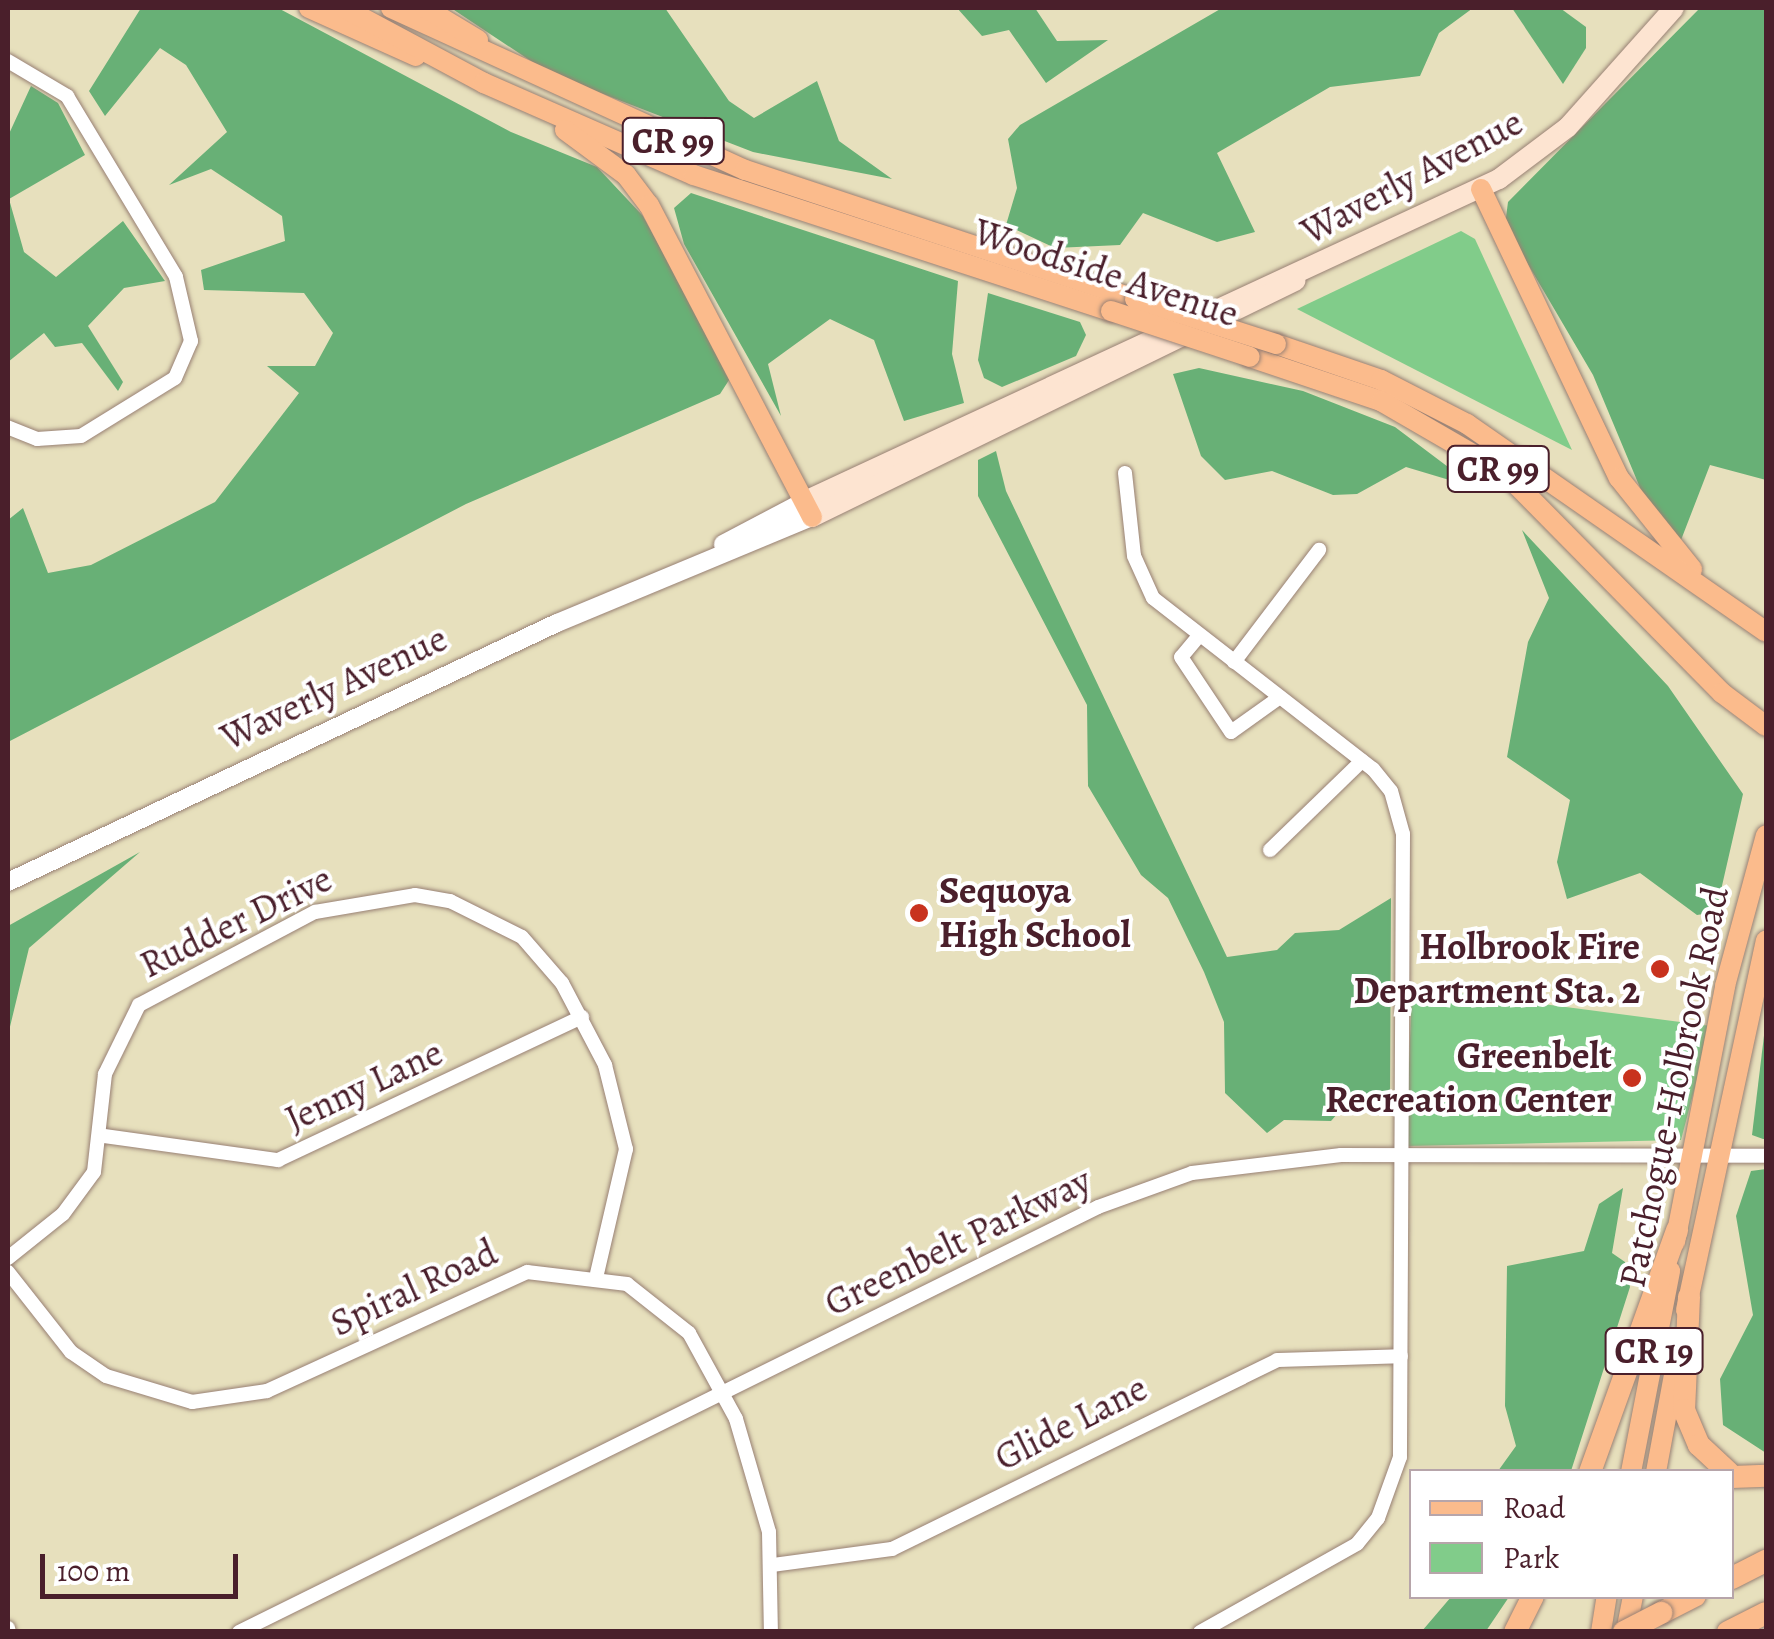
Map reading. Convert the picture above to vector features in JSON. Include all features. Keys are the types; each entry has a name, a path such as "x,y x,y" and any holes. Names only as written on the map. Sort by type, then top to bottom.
{"highway":[{"path":"1591,1469 1677,1230"},
{"path":"1689,1298 1684,1410 1699,1445 1725,1469"},
{"path":"1734,1475 1766,1476"},
{"path":"1734,1577 1766,1561"},
{"path":"1515,1632 1532,1599"},
{"path":"1625,1632 1689,1599"},
{"path":"1728,1632 1766,1612"}],"main road":[{"path":"309,8 384,47 452,66"},
{"name":"Woodside Avenue","path":"344,8 518,98 710,181 1135,299 1380,380 1467,424 1764,628"},
{"name":"Woodside Avenue","path":"390,8 546,86 745,170 966,254"},
{"path":"426,8 546,86"},
{"name":"Waverly Avenue","path":"808,509 1260,286 1304,274 1481,189 1552,142 1674,8"},
{"path":"518,98 641,193 808,509"},
{"path":"1481,189 1619,478 1728,606"},
{"name":"Woodside Avenue","path":"995,263 1110,311 1381,401 1504,473 1766,726"},
{"name":"Patchogue-Holbrook Road","path":"1632,1469 1691,1155 1766,835"},
{"name":"Patchogue-Holbrook Road","path":"1657,1469 1716,1156 1766,941"},
{"path":"1601,1632 1606,1599"},
{"path":"1625,1632 1632,1599"}],"street":[{"path":"8,61 67,96 176,277 190,340 175,378 80,436 37,440 8,427"},
{"path":"1125,473 1141,577 1198,637 1362,761 1391,791 1403,834 1400,1456 1378,1518 1332,1564 1200,1632"},
{"name":"Waverly Avenue","path":"8,882 808,509"},
{"path":"1234,662 1319,550"},
{"path":"1198,637 1182,658 1231,732 1280,697"},
{"path":"1270,850 1362,761"},
{"name":"Rudder Drive","path":"8,1258 81,1194 104,1136 105,1074 140,1005 345,901 415,895 494,920 542,957 582,1017 625,1125 621,1187 597,1274"},
{"name":"Jenny Lane","path":"104,1136 278,1160 582,1017"},
{"name":"Greenbelt Parkway","path":"239,1632 1144,1189 1257,1161 1400,1156 1766,1156"},
{"name":"Spiral Road","path":"8,1272 94,1368 137,1390 192,1402 267,1391 500,1280 597,1274"},
{"path":"597,1274 670,1311 723,1394 756,1474 773,1566 771,1632"},
{"name":"Glide Lane","path":"773,1566 892,1549 1266,1364 1401,1356"}],"green space":[{"path":"141,8 278,8 511,132 597,167 643,216 731,377 720,394 466,504 8,742 8,520 23,508 48,573 91,565 215,502 299,393 267,366 315,366 333,333 304,293 204,290 201,270 285,241 282,216 211,169 169,185 227,132 186,65 160,48 105,116 89,91"},
{"path":"451,8 665,8 729,101 754,118 817,81 839,141 892,179 753,152 549,73"},
{"path":"957,8 1035,8 1057,41 1108,40 1046,83 1009,30 982,36"},
{"path":"1222,8 1473,8 1439,33 1420,76 1330,87 1217,153 1255,232 1217,242 1143,213 1120,245 1055,248 1006,225 1017,188 1008,139 1020,125"},
{"path":"1512,8 1560,8 1586,27 1586,48 1563,84"},
{"path":"1700,8 1766,8 1766,480 1710,465 1681,540 1646,502 1593,375 1505,225 1508,202"},
{"path":"31,86 58,103 85,155 9,199 24,252 56,277 123,221 165,281 124,288 88,326 123,382 118,391 82,343 55,347 44,333 8,362 8,136"},
{"path":"691,193 958,281 952,354 964,403 904,421 874,340 830,319 768,364 781,416 684,244 674,208"},
{"path":"1461,231 1475,239 1572,450 1297,309"},
{"path":"988,293 1080,322 1086,335 1076,356 1002,387 984,378 978,360"},
{"path":"1199,368 1303,391 1395,427 1476,488 1406,467 1357,494 1333,495 1272,471 1225,480 1201,456 1173,374"},
{"path":"996,451 1006,491 1227,957 1277,950 1295,933 1339,930 1391,898 1390,1108 1370,1114 1346,1104 1331,1121 1284,1120 1267,1133 1225,1093 1224,1022 1204,972 1168,898 1141,875 1088,786 1087,705 978,496 978,460"},
{"path":"1522,530 1668,686 1743,794 1716,912 1697,915 1640,873 1567,899 1557,862 1570,800 1507,757 1528,642 1549,598"},
{"path":"140,852 29,948 8,1035 8,926"},
{"path":"1412,987 1711,1026 1681,1140 1406,1146"},
{"path":"1766,1019 1766,1139 1763,1139 1752,1135"},
{"path":"1766,1169 1766,1453 1723,1425 1720,1379 1753,1315 1736,1216 1751,1171"},
{"path":"1623,1188 1612,1253 1625,1262 1630,1287 1572,1469 1499,1469 1516,1446 1505,1406 1507,1266 1584,1251 1599,1204"},
{"path":"1449,1599 1508,1599 1486,1631 1422,1631"}],"place":[{"name":"Sequoya High School","path":"919,913"},
{"name":"Holbrook Fire Department Sta. 2","path":"1660,969"},
{"name":"Greenbelt Recreation Center","path":"1632,1078"}]}
